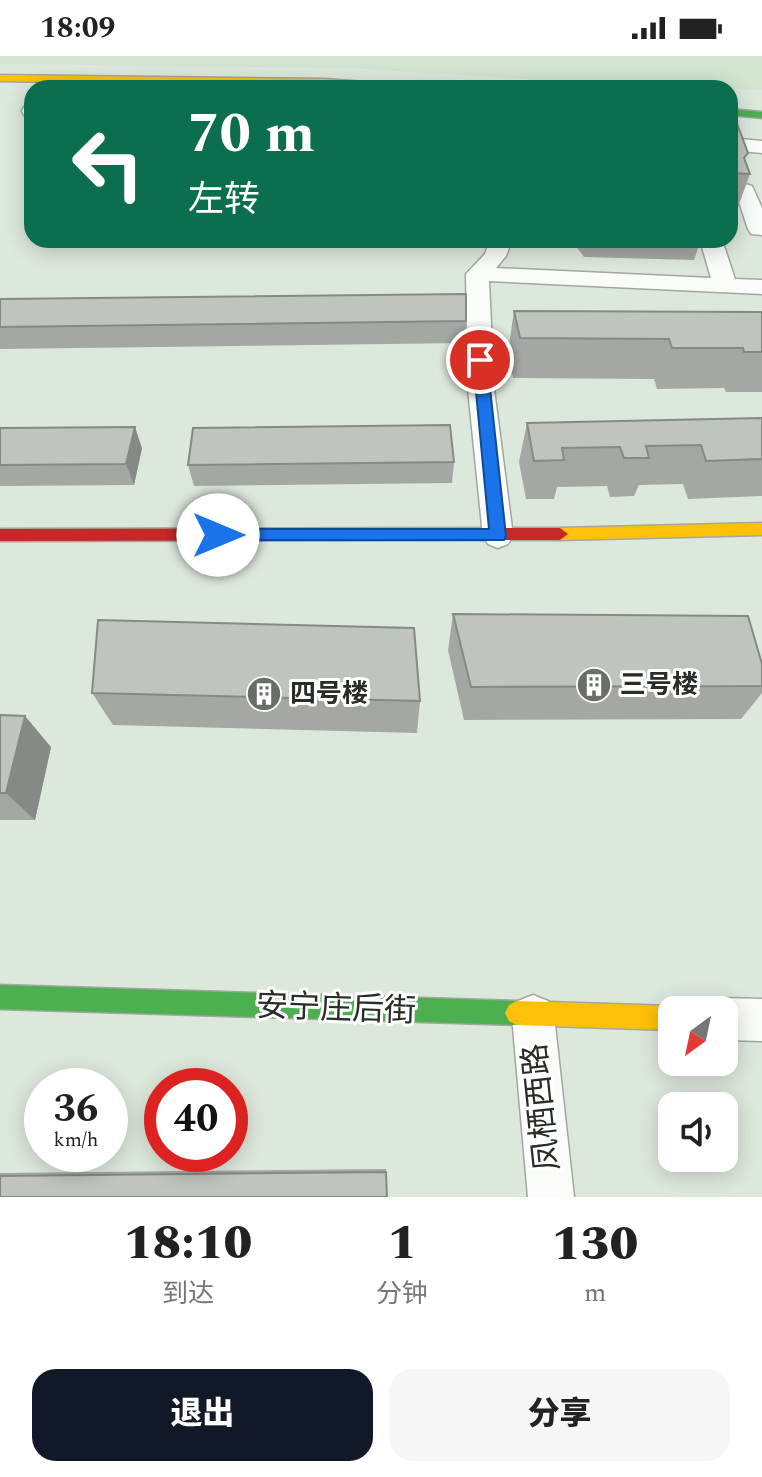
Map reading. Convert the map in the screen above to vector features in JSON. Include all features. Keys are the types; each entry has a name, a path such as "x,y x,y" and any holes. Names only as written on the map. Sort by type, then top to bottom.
{"street":[{"path":"0,78 162,80"},
{"path":"738,113 762,115"},
{"path":"738,145 762,147"},
{"path":"738,228 761,229 746,191"},
{"path":"498,248 495,256 477,274 481,389 498,536"},
{"path":"713,248 725,285"},
{"path":"477,274 762,287"},
{"path":"0,535 498,536 762,529"},
{"name":"安宁庄后街","path":"0,997 658,1018"},
{"name":"凤栖西路","path":"533,1016 551,1197"},
{"path":"738,1019 762,1020"}],"shaded area":[{"path":"0,56 762,56 762,90 738,89 738,80 541,80 347,68 0,64"}],"building":[{"path":"738,126 748,153 744,158 750,174 738,173"},
{"path":"466,294 466,321 0,327 0,299"},
{"path":"514,311 762,312 762,352 744,352 743,348 672,348 669,339 520,338"},
{"path":"762,418 762,459 706,461 701,445 646,446 649,458 624,458 620,447 562,448 564,460 534,461 527,423"},
{"path":"450,425 454,462 188,465 193,428"},
{"path":"135,427 126,464 0,465 0,428"},
{"path":"453,614 748,616 762,664 762,686 471,687"},
{"path":"98,620 414,628 420,701 92,693"},
{"path":"0,715 25,716 6,793 0,793"},
{"path":"386,1172 387,1197 0,1197 0,1176"}],"traffic: fast":[{"path":"738,113 762,115"},
{"path":"0,997 517,1013"}],"traffic: slow":[{"path":"0,78 162,80"},
{"path":"560,534 762,529"},
{"path":"517,1013 658,1018"}],"traffic: jam":[{"path":"0,535 560,534"}],"place":[{"name":"三号楼","path":"594,685"},
{"name":"四号楼","path":"264,694"}],"route":[{"path":"218,535 498,536 480,360"}]}
